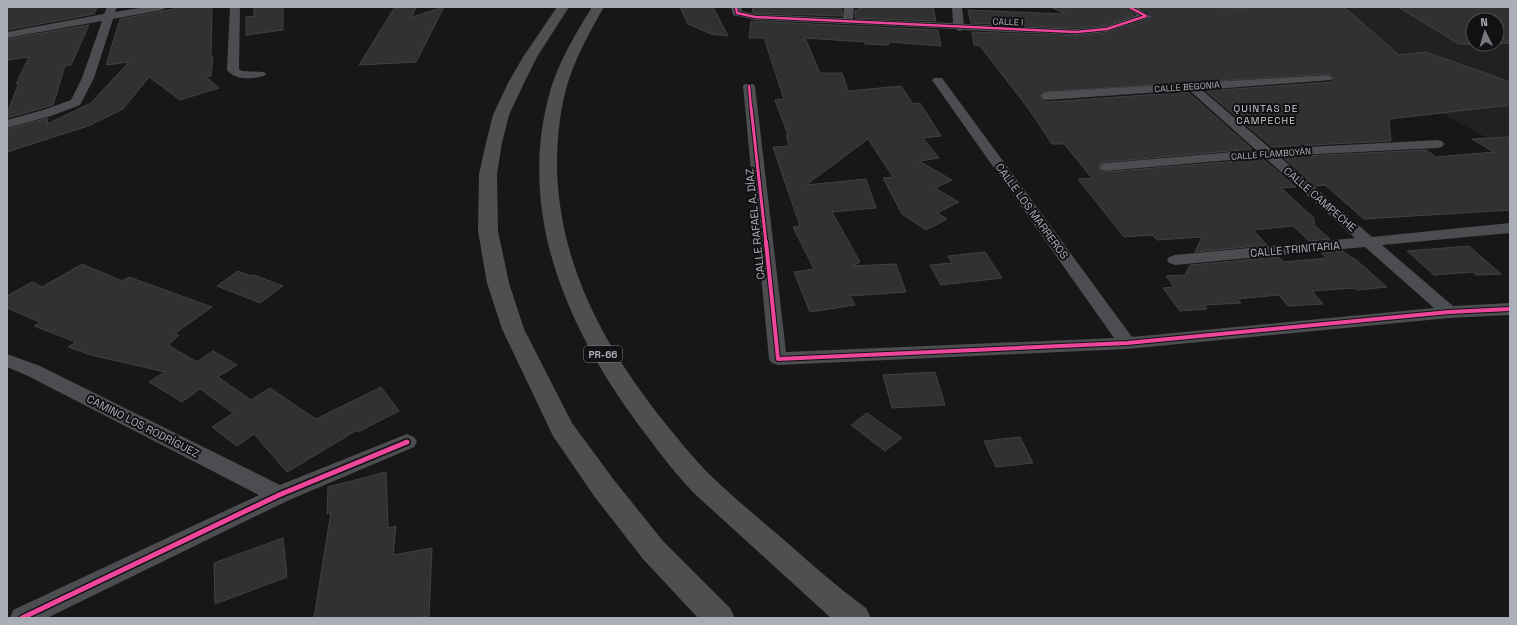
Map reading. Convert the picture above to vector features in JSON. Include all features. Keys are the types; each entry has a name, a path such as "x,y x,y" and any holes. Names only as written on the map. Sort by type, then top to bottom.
{"highway":[{"path":"563,7 530,57 516,82 502,115 494,143 488,174 488,231 498,283 513,329 562,429 604,488 653,550 719,618"},
{"name":"PR-66","path":"598,7 578,42 555,100 549,138 547,170 554,236 575,300 597,345 640,411 701,484 835,603 855,618"}],"street":[{"path":"7,35 110,12 162,7"},
{"path":"235,7 233,70 240,75 260,74"},
{"name":"CALLE I","path":"736,7 737,13 755,17 959,28 1076,32 1107,29 1146,16 1129,7"},
{"path":"848,22 849,7"},
{"path":"956,7 959,28"},
{"path":"7,124 47,113 76,102 88,78 110,12"},
{"name":"CALLE BEGONIA","path":"1048,96 1327,78"},
{"name":"CALLE LOS MARREROS","path":"938,80 1127,343"},
{"name":"CALLE RAFAEL A. DÍAZ","path":"749,86 778,359 1127,343"},
{"name":"CALLE CAMPECHE","path":"1191,86 1449,312"},
{"name":"CALLE FLAMBOYÁN","path":"1106,167 1268,153 1437,144"},
{"name":"CALLE TRINITARIA","path":"1175,260 1510,228"},
{"path":"1127,343 1449,312 1510,309"},
{"name":"CAMINO LOS RODRÍGUEZ","path":"7,360 34,371 279,495"},
{"path":"22,618 279,495 407,442"}],"shaded area":[{"path":"1200,7 1510,7 1510,150 1322,49 1237,46"}],"building":[{"path":"7,7 97,7 94,14 7,30"},
{"path":"174,7 212,7 211,57 213,57 211,76 206,77 219,88 180,100 149,77 123,109 88,126 7,152 7,129 48,118 47,124 91,103 129,62 106,65 120,19 174,9"},
{"path":"254,7 283,7 283,30 246,35 246,17 254,16"},
{"path":"395,7 416,7 412,17 444,7 416,62 359,65"},
{"path":"680,7 713,7 728,36 711,34 688,24"},
{"path":"753,7 813,7 842,9 842,16 755,13 752,12"},
{"path":"859,7 933,7 936,21 855,18 855,10 858,10"},
{"path":"1051,7 1123,7 1134,15 1106,25 1076,28 971,23 968,10 1065,14"},
{"path":"1140,7 1344,7 1399,55 1426,52 1510,82 1510,105 1389,119 1391,141 1272,147 1206,91 1331,82 1334,78 1332,75 1327,74 1043,92 1040,97 1047,102 1188,92 1252,149 1106,162 1101,163 1098,166 1100,171 1106,172 1263,159 1296,187 1281,188 1314,218 1314,225 1330,239 1309,241 1293,226 1253,230 1267,245 1195,252 1202,237 1157,240 1152,235 1124,237 1078,179 1092,178 1064,144 1052,144 1028,108 980,46 974,45 972,32 1076,36 1107,33 1151,19 1152,15"},
{"path":"1398,7 1510,7 1510,43 1505,43 1505,12 1465,12 1465,44 1459,44"},
{"path":"751,21 938,30 941,46 889,42 889,45 865,44 865,42 805,38 820,73 842,73 848,91 901,86 913,104 920,103 941,136 923,138 939,158 919,161 952,180 935,188 959,202 937,213 947,219 926,230 902,214 883,178 893,177 868,139 806,185 866,179 876,208 832,212 860,262 852,266 896,264 906,292 850,296 855,305 810,312 794,272 814,269 793,227 800,226 773,147 789,146 786,135 788,135 775,100 784,99 764,38 749,38"},
{"path":"89,25 71,65 65,66 53,105 7,118 7,113 19,83 16,84 29,57 7,60 7,39"},
{"path":"1510,137 1510,210 1364,219 1325,185 1315,186 1283,157 1426,150 1436,157 1494,152 1472,139"},
{"path":"1469,246 1501,274 1476,275 1473,272 1434,275 1407,251"},
{"path":"1343,251 1354,258 1387,287 1357,290 1354,288 1312,291 1323,304 1288,306 1279,295 1237,299 1241,303 1204,305 1207,309 1180,311 1163,288 1174,287 1166,276 1185,275 1190,265 1279,257 1284,262 1327,258 1321,253"},
{"path":"985,252 1002,278 941,285 930,265 952,263 948,256"},
{"path":"82,264 122,281 129,277 212,307 174,334 179,335 168,345 197,362 213,351 237,365 218,377 251,400 270,388 316,419 381,387 399,411 358,432 357,430 287,472 254,434 237,446 212,427 233,413 200,389 182,402 149,382 165,372 91,355 68,347 76,342 34,326 40,322 7,308 7,296 32,282 42,287"},
{"path":"238,271 251,276 254,275 283,286 260,303 217,286"},
{"path":"935,372 945,405 892,408 883,375"},
{"path":"867,413 902,438 885,451 851,425"},
{"path":"1020,437 1033,463 996,467 984,441"},
{"path":"386,472 388,528 396,526 393,555 432,548 429,616 417,618 314,618 331,512 327,514 328,487"},
{"path":"283,538 287,577 215,604 214,563"}],"cycle path":[{"path":"736,7 737,13 755,17 1076,32 1107,29 1146,16 1129,7"},
{"path":"749,86 778,359 1127,343 1449,312 1510,309"},
{"path":"22,618 279,495 407,442"}],"district":[{"name":"QUINTAS DE CAMPECHE","path":"1266,114"}]}
